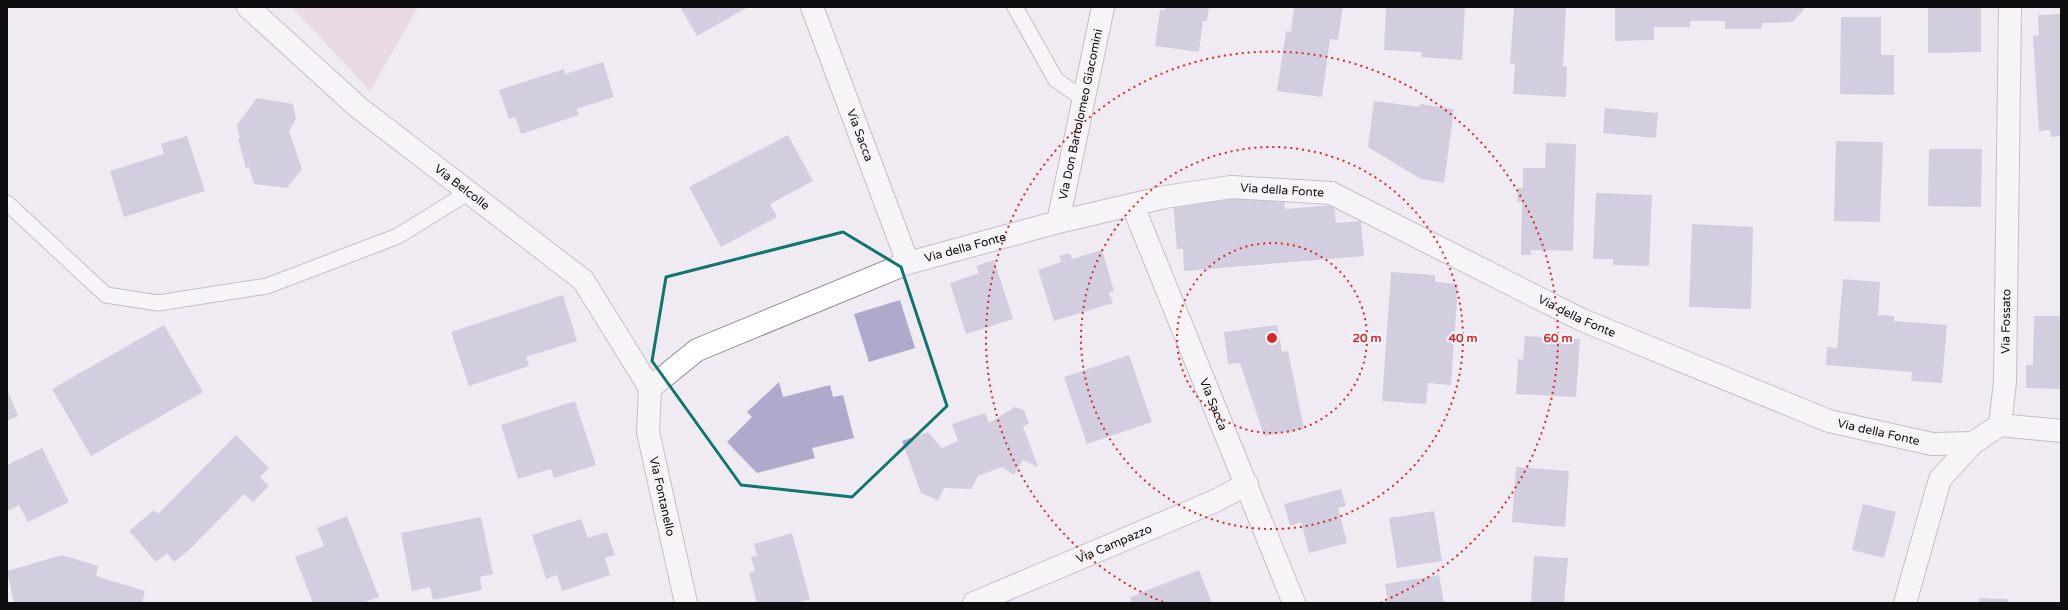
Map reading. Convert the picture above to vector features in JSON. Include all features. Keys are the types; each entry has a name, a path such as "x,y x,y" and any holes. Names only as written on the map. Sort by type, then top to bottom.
{"street":[{"name":"Via Belcolle","path":"248,7 359,108 583,280 650,388"},
{"name":"Via Sacca","path":"812,7 908,263"},
{"name":"Via Don Bartolomeo Giacomini","path":"1058,222 1103,7"},
{"name":"Via Fossato","path":"2000,425 2005,382 2010,7"},
{"name":"Via della Fonte","path":"650,388 697,350 908,263 1058,222 1133,206 1165,197 1231,187 1331,193 1582,320 1829,421 1932,444 1973,443"},
{"name":"Via Sacca","path":"1133,206 1294,603"},
{"name":"Via Fontanello","path":"650,388 648,432 686,603"},
{"path":"1905,603 1940,479 1973,443 2000,425 2061,431"},
{"name":"Via Campazzo","path":"977,602 1215,501 1247,484"}],"lane":[{"path":"1015,7 1056,80 1084,99"},
{"path":"7,203 106,296 158,303 267,286 398,236 469,192"}],"highlighted area":[{"path":"843,232 901,267 947,406 852,497 741,485 652,361 666,277"}],"shaded area":[{"path":"292,7 418,7 370,91"}],"building":[{"path":"680,7 748,7 697,36"},
{"path":"1166,7 1209,7 1207,21 1203,21 1199,52 1155,46 1160,10 1165,10"},
{"path":"1294,7 1343,7 1338,40 1330,39 1322,97 1277,91 1286,31 1291,32"},
{"path":"1386,7 1465,7 1462,60 1421,57 1422,52 1384,50"},
{"path":"1514,7 1566,7 1563,66 1567,66 1566,97 1513,94 1515,64 1510,63"},
{"path":"1615,7 1804,7 1804,9 1793,22 1762,23 1762,29 1725,29 1725,21 1690,21 1690,27 1654,27 1654,40 1615,41"},
{"path":"1928,7 1981,7 1981,52 1928,53"},
{"path":"2061,14 2061,136 2051,137 2050,130 2039,131 2033,36 2039,35 2038,15"},
{"path":"1841,17 1881,17 1881,55 1894,55 1894,95 1840,94"},
{"path":"603,62 614,97 576,109 579,115 521,134 515,117 509,119 499,90 564,69 565,74"},
{"path":"257,98 293,104 296,119 289,131 302,169 287,188 254,184 249,167 246,168 238,139 240,138 237,125"},
{"path":"1374,101 1420,107 1420,104 1454,109 1444,183 1421,179 1368,147"},
{"path":"1605,108 1658,113 1656,138 1603,133"},
{"path":"788,135 813,181 770,204 777,217 721,247 689,187"},
{"path":"187,136 205,191 124,217 110,171 164,154 161,144"},
{"path":"1836,141 1883,142 1880,222 1834,221"},
{"path":"1546,143 1576,144 1573,251 1531,250 1531,255 1521,255 1522,202 1517,202 1518,188 1523,188 1523,168 1545,168"},
{"path":"1929,149 1982,149 1981,207 1928,206"},
{"path":"1596,193 1652,195 1649,266 1613,265 1613,259 1593,259"},
{"path":"1259,197 1284,197 1285,209 1334,205 1336,223 1361,221 1364,256 1184,271 1183,249 1177,249 1173,204"},
{"path":"1692,224 1753,227 1751,309 1689,307"},
{"path":"1102,250 1114,291 1109,293 1113,303 1054,321 1038,270 1061,262 1059,256 1070,253 1072,259"},
{"path":"994,260 1013,319 966,334 950,283 979,273 976,266"},
{"path":"1391,272 1435,275 1435,282 1458,284 1451,385 1428,383 1426,404 1382,401"},
{"path":"1843,279 1880,282 1878,315 1894,316 1894,321 1947,325 1942,383 1911,381 1912,372 1826,365 1827,347 1837,348"},
{"path":"563,295 577,341 526,357 529,366 469,386 451,332"},
{"path":"900,300 915,348 869,362 854,314"},
{"path":"2034,316 2061,316 2061,389 2026,388 2026,365 2033,365"},
{"path":"164,325 203,392 91,456 52,389"},
{"path":"1277,325 1282,352 1288,351 1304,429 1264,436 1240,363 1228,364 1224,332"},
{"path":"1525,336 1580,339 1576,397 1516,394 1518,359 1523,360"},
{"path":"1129,355 1152,422 1087,444 1064,377"},
{"path":"779,382 783,397 830,385 833,397 843,395 854,438 812,448 815,458 757,473 727,442 752,417 747,412"},
{"path":"7,389 18,416 7,421"},
{"path":"575,401 596,465 554,478 551,469 518,479 501,425"},
{"path":"1015,407 1024,410 1029,424 1023,426 1038,467 1023,460 1014,475 1002,467 978,476 971,489 944,488 938,500 921,493 902,441 928,432 942,448 958,441 952,424 985,413 989,423"},
{"path":"236,435 269,468 260,477 269,486 253,502 244,494 189,550 174,562 167,553 156,562 129,531 154,510 158,514"},
{"path":"42,448 69,502 28,522 19,505 7,511 7,465"},
{"path":"1516,467 1569,471 1565,527 1512,522"},
{"path":"1341,489 1346,506 1338,508 1347,543 1309,553 1301,522 1290,526 1284,504"},
{"path":"1863,504 1896,512 1884,558 1852,550"},
{"path":"1434,511 1442,561 1397,568 1389,518"},
{"path":"347,516 379,597 362,603 313,603 295,557 324,546 317,528"},
{"path":"481,517 493,574 480,577 482,590 433,600 430,587 412,591 401,533"},
{"path":"581,519 588,538 607,532 615,555 605,558 610,575 562,591 557,575 546,579 532,535"},
{"path":"792,533 810,599 796,603 757,603 749,573 755,571 751,557 757,556 754,544"},
{"path":"62,555 98,566 96,576 145,591 142,603 14,603 7,571"},
{"path":"1534,556 1568,558 1564,603 1531,603"},
{"path":"1199,570 1212,603 1132,603 1130,597"},
{"path":"1439,575 1444,603 1388,603 1385,584"},
{"path":"1979,598 2008,599 2008,603 1979,603"}]}
